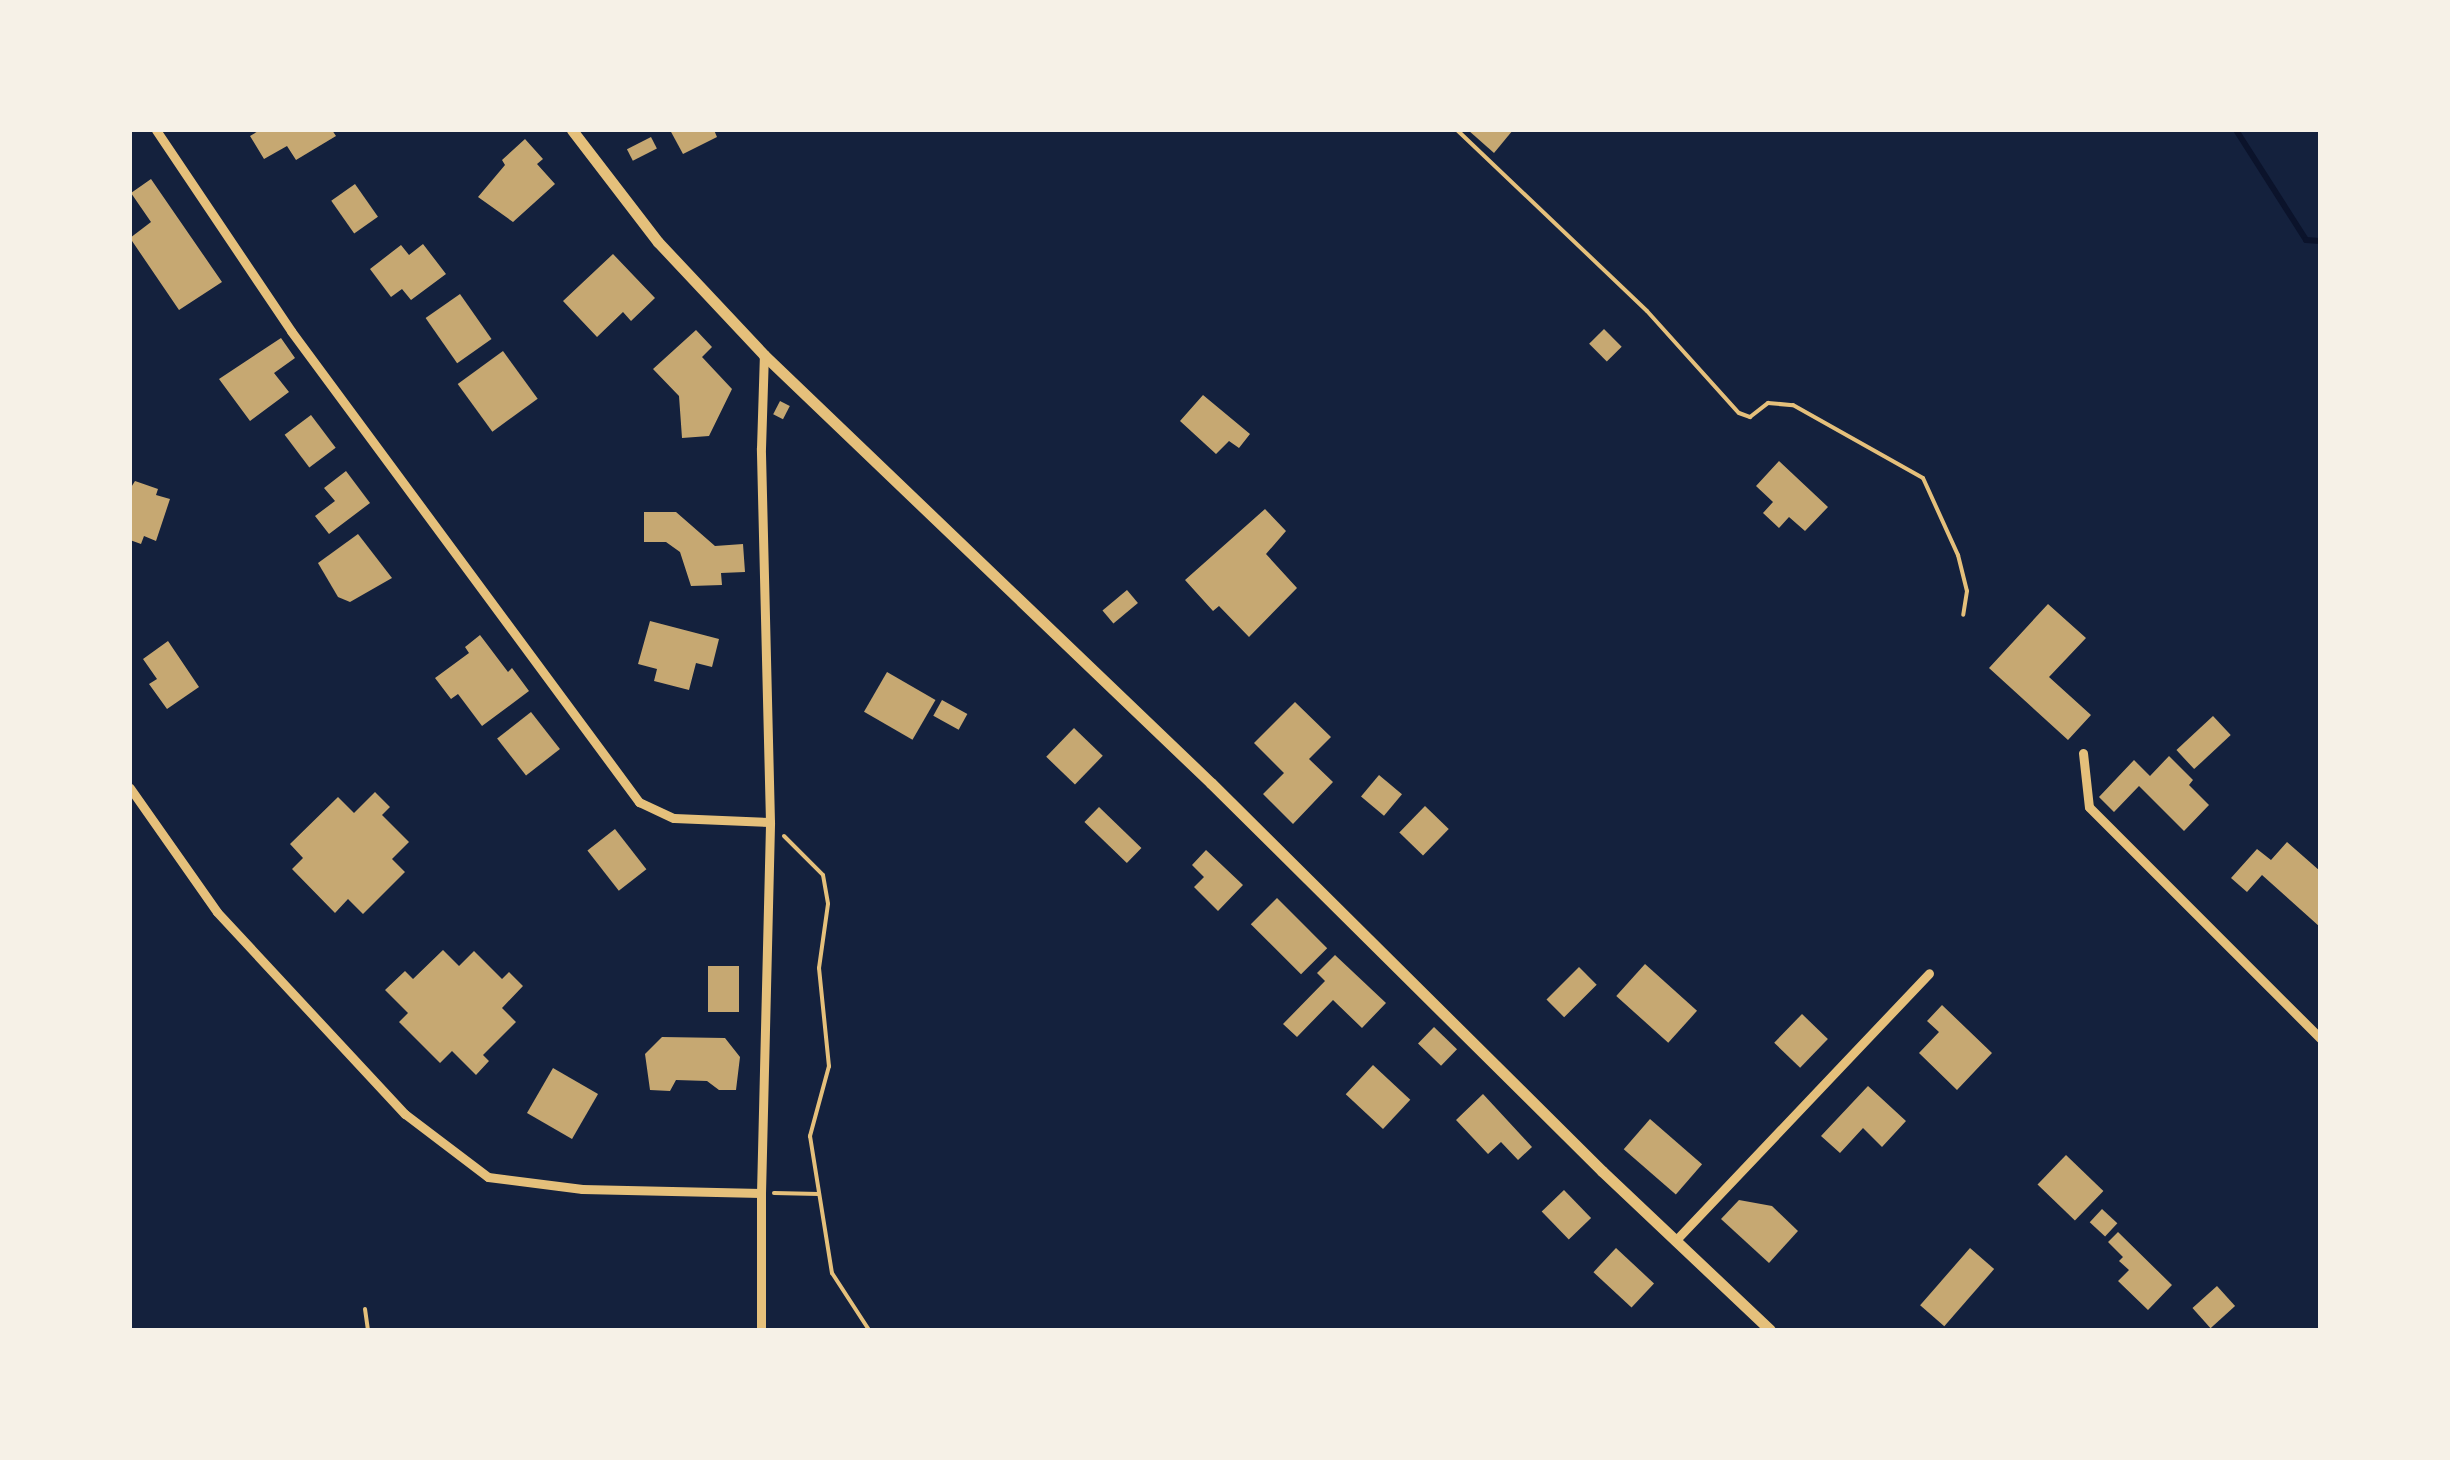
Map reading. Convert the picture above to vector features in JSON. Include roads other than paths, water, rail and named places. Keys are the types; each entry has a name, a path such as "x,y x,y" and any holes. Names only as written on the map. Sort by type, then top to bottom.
{"street":[{"path":"156,130 290,332 639,802 674,818 770,822"},
{"path":"572,130 658,242 764,355 1260,830 1770,1330"},
{"path":"760,1330 770,822 761,448 764,355"},
{"path":"2083,753 2089,807 2320,1038"},
{"path":"130,788 231,926 405,1114 488,1177 582,1189 760,1193"},
{"path":"1675,1241 1929,973"}],"waterway":[{"path":"2236,130 2306,240 2320,241"}]}
